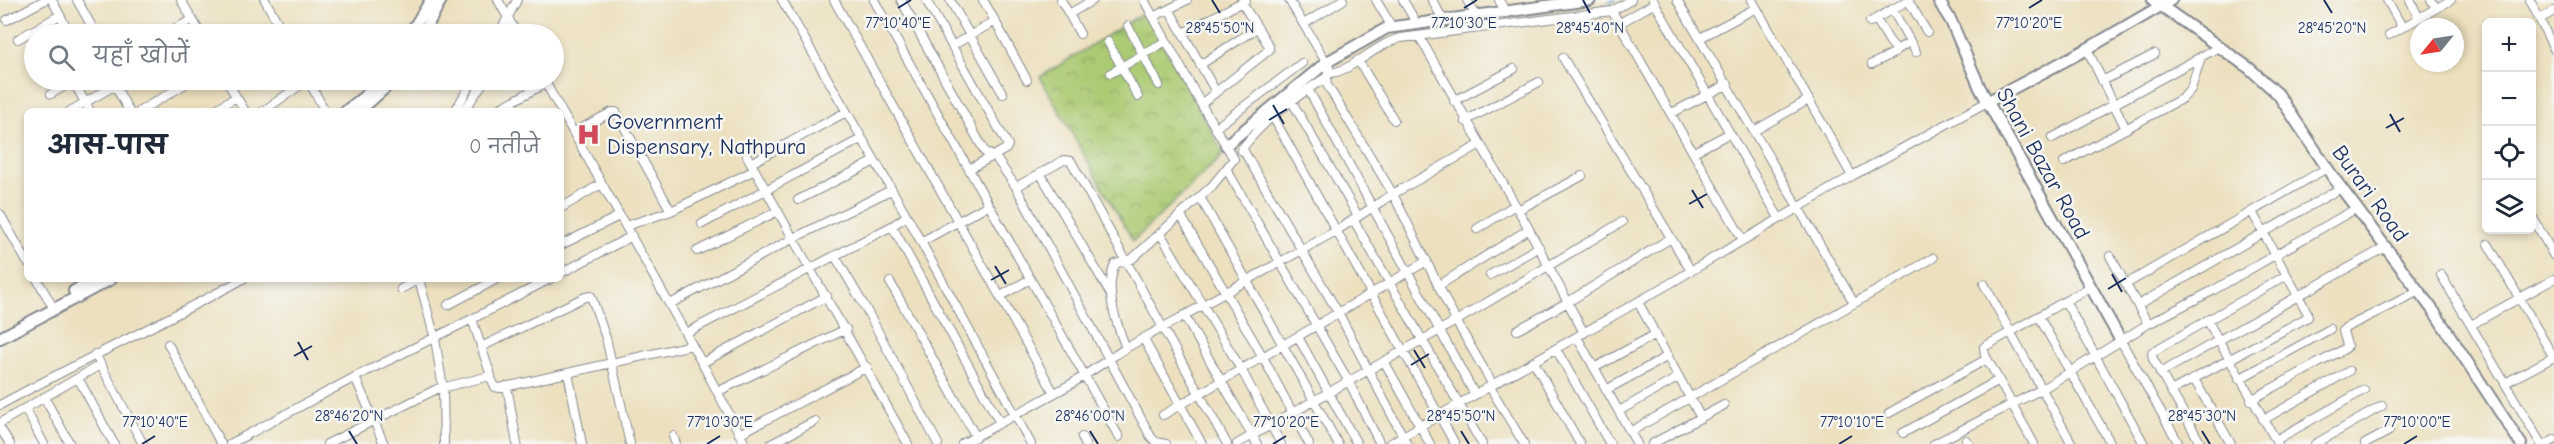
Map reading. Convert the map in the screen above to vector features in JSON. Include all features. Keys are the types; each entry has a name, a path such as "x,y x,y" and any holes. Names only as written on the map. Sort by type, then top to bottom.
{"street":[{"path":"7,20 45,0"},
{"path":"52,0 65,24"},
{"path":"77,0 90,24"},
{"path":"181,0 195,24"},
{"path":"265,0 278,24"},
{"path":"417,24 429,5 441,0"},
{"path":"498,0 511,24"},
{"path":"515,24 517,0"},
{"path":"782,0 907,216 1031,444"},
{"path":"834,0 1054,393"},
{"path":"874,0 1119,437"},
{"path":"901,0 985,152 993,156 1016,187 1151,436 1156,442 1166,444"},
{"path":"926,0 1008,145 1005,149 969,169"},
{"path":"950,0 1004,94"},
{"path":"983,0 1027,80"},
{"path":"1061,0 1080,34"},
{"path":"1069,14 1094,0"},
{"path":"1144,0 1201,105 1230,152"},
{"path":"1153,18 1187,0"},
{"path":"1289,0 1328,70 1326,83 1393,194 1456,321 1524,444"},
{"path":"1304,24 1343,0"},
{"path":"1376,0 1392,27"},
{"path":"1403,0 1417,24"},
{"path":"1432,0 1444,21"},
{"path":"1467,0 1477,17"},
{"path":"1498,0 1506,13"},
{"path":"1130,345 1116,322 1112,296 1115,264 1132,259 1200,197 1227,170 1230,152 1299,83 1328,70 1342,70 1387,42 1612,11 1631,0"},
{"path":"1677,0 1854,303"},
{"path":"1910,42 1897,50 1873,20 1909,0 1927,32"},
{"name":"Shani Bazar Road","path":"1938,0 1951,21 1987,102 2121,341"},
{"path":"1389,444 1581,335 1852,176 2087,49 2156,3 2171,0"},
{"path":"2387,0 2402,27"},
{"path":"2410,0 2419,18 2451,0"},
{"path":"2432,0 2436,8"},
{"path":"2530,0 2554,49"},
{"path":"1183,33 1244,1 1269,50 1201,105"},
{"path":"1230,152 1242,148 1272,115 1308,89 1328,70 1392,27 1506,13 1527,5 1579,1"},
{"path":"1620,23 1654,2 1779,218"},
{"name":"Burari Road","path":"2156,3 2249,68 2278,94 2341,188 2419,291 2521,444"},
{"path":"1700,38 1754,4 1852,176"},
{"path":"425,24 429,5"},
{"path":"1169,9 1216,92"},
{"path":"1892,9 1916,52"},
{"path":"1612,11 1743,240"},
{"path":"2540,19 2554,11"},
{"path":"44,24 60,15"},
{"path":"184,24 192,20"},
{"path":"952,46 995,21"},
{"path":"2389,35 2410,23"},
{"path":"1128,26 1159,85"},
{"path":"1200,65 1257,28"},
{"path":"18,39 24,36"},
{"path":"1419,36 1465,121 1539,247 1568,303 1594,368 1637,444"},
{"path":"1111,73 1166,41"},
{"path":"1107,42 1138,97"},
{"path":"2052,138 2219,47"},
{"path":"2087,49 2126,129"},
{"path":"1872,64 1894,53"},
{"path":"2102,81 2155,54"},
{"path":"2064,162 2184,98 2191,89 2201,57"},
{"path":"1563,58 1691,271"},
{"path":"1358,60 1394,120"},
{"path":"1215,128 1302,63"},
{"path":"1455,101 1514,69"},
{"path":"1465,121 1539,82"},
{"path":"1672,113 1728,84"},
{"path":"1308,89 1475,394"},
{"path":"51,94 58,90"},
{"path":"80,90 88,108"},
{"path":"75,108 102,90"},
{"path":"118,90 127,108"},
{"path":"145,108 175,90"},
{"path":"232,90 242,108"},
{"path":"267,108 293,90"},
{"path":"313,90 323,108"},
{"path":"350,108 372,90"},
{"path":"362,108 383,90"},
{"path":"457,108 467,90"},
{"path":"466,108 478,90"},
{"path":"500,108 530,90"},
{"path":"550,90 558,108"},
{"path":"218,108 236,97"},
{"path":"1291,100 1482,444"},
{"path":"1754,131 1808,100"},
{"path":"574,132 613,111 616,112 671,211"},
{"path":"626,226 671,211 751,163 846,112"},
{"path":"1272,115 1455,444"},
{"path":"564,118 574,132 670,304 745,444"},
{"path":"1694,152 1730,133"},
{"path":"702,224 861,139"},
{"path":"962,444 1085,376 1130,345 1336,231 1373,206 1479,145"},
{"path":"1242,148 1339,314 1407,444"},
{"path":"1016,187 1064,160 1071,161 1123,261 1227,444"},
{"path":"798,200 875,161"},
{"path":"751,163 846,329 908,444"},
{"path":"2126,284 2327,168"},
{"path":"1227,170 1349,382 1380,444"},
{"path":"1040,173 1112,296"},
{"path":"1477,229 1582,176"},
{"path":"564,206 601,184"},
{"path":"2138,305 2341,188"},
{"path":"670,304 794,238 891,190"},
{"path":"1200,197 1338,444"},
{"path":"921,242 988,205"},
{"path":"1934,444 2042,389 2148,324 2276,255 2356,208"},
{"path":"697,251 778,211"},
{"path":"2171,391 2308,317 2252,212"},
{"path":"0,214 24,257"},
{"path":"1180,214 1263,357 1309,444"},
{"path":"564,244 619,216"},
{"path":"686,333 812,269 907,216"},
{"path":"1237,444 1456,321 1622,222"},
{"path":"2536,224 2554,256"},
{"path":"891,226 1000,423"},
{"path":"1438,285 1529,229"},
{"path":"1160,233 1281,444"},
{"path":"564,271 632,236"},
{"path":"1517,330 1568,303 1671,238"},
{"path":"2488,244 2554,358 2505,383"},
{"path":"1490,275 1539,247"},
{"path":"2160,373 2386,247"},
{"path":"834,256 865,307 938,444"},
{"path":"2110,256 2148,324"},
{"path":"1630,432 1933,258"},
{"path":"1163,416 1427,261"},
{"path":"2441,274 2541,444"},
{"path":"2201,444 2160,373 2151,352 2287,276"},
{"path":"1001,296 1030,279"},
{"path":"2471,325 2554,279"},
{"path":"39,282 52,307"},
{"path":"0,338 90,282"},
{"path":"0,330 105,282"},
{"path":"0,405 97,359 237,282"},
{"path":"400,289 413,282"},
{"path":"420,282 435,339 444,387 444,444"},
{"path":"448,305 491,282"},
{"path":"230,444 243,441 355,377 435,339 544,282"},
{"path":"890,282 976,437"},
{"path":"1984,284 2072,444"},
{"path":"2033,444 1987,359 1984,347 2090,287"},
{"path":"2252,400 2346,348 2343,331 2345,328 2419,291"},
{"path":"481,347 588,296 592,298 612,364 624,427 630,444"},
{"path":"702,363 827,296"},
{"path":"2065,301 2144,444"},
{"path":"1638,302 1701,418"},
{"path":"1184,315 1257,444"},
{"path":"2039,317 2111,444"},
{"path":"472,320 496,388 692,345"},
{"path":"2207,320 2277,442 2364,390"},
{"path":"717,392 846,329"},
{"path":"2239,379 2330,329"},
{"path":"1594,368 1656,334"},
{"path":"1298,337 1357,444"},
{"path":"1143,338 1202,444"},
{"path":"2121,341 2176,443"},
{"path":"168,344 221,444"},
{"path":"1556,349 1610,444"},
{"path":"1606,390 1668,356"},
{"path":"0,423 78,378 97,359"},
{"path":"97,359 143,444"},
{"path":"1889,412 1987,359"},
{"path":"1384,361 1430,444"},
{"path":"1533,362 1580,444"},
{"path":"739,434 867,367"},
{"path":"2263,420 2349,371"},
{"path":"568,372 582,444"},
{"path":"327,444 444,387 491,376"},
{"path":"355,377 384,444"},
{"path":"1619,411 1679,377"},
{"path":"78,378 114,444"},
{"path":"2194,379 2231,444"},
{"path":"1903,432 1999,380"},
{"path":"507,386 517,444"},
{"path":"44,397 70,444"},
{"path":"1652,444 1724,405"},
{"path":"2315,444 2382,406"},
{"path":"25,408 44,444"},
{"path":"771,444 816,421"},
{"path":"0,428 10,444"},
{"path":"2365,444 2389,431"},
{"path":"2546,444 2554,440"}],"green space":[{"path":"1145,12 1224,154 1133,241 1040,77"}],"waterway":[{"path":"1608,2 1616,0"}],"place":[{"name":"Government Dispensary, Nathpura","path":"589,134"}]}
